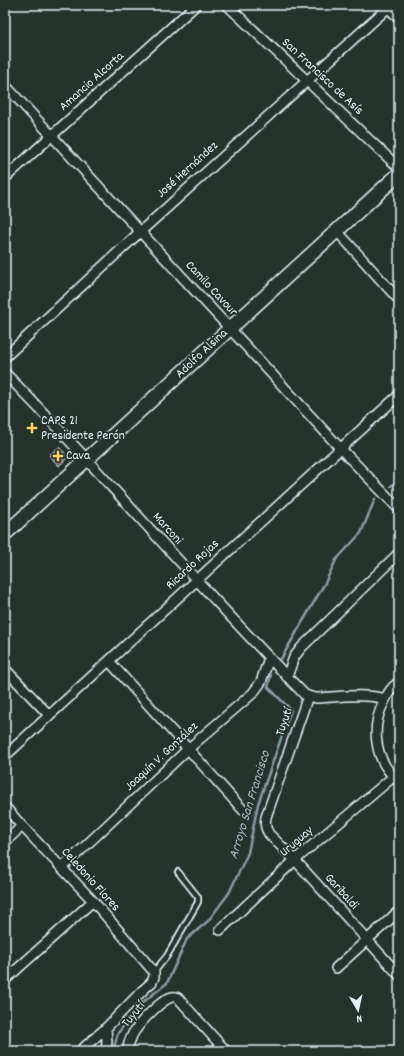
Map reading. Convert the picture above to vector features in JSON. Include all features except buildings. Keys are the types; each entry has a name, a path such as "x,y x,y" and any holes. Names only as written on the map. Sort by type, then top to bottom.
{"street":[{"name":"Amancio Alcorta","path":"5,178 196,5"},
{"name":"San Francisco de Asís","path":"227,5 399,168"},
{"name":"José Hernández","path":"5,357 388,6"},
{"path":"388,6 399,18"},
{"name":"Camilo Cavour","path":"5,85 340,448 399,509"},
{"name":"Adolfo Alsina","path":"5,534 399,174"},
{"path":"337,231 399,300"},
{"name":"Marconi","path":"5,373 269,658 304,694 308,696"},
{"name":"Ricardo Rojas","path":"5,756 399,394"},
{"path":"288,677 294,658 302,647 399,553"},
{"name":"Joaquín V. González","path":"62,868 188,749 258,687 269,658"},
{"path":"109,661 243,810"},
{"path":"5,669 49,715"},
{"path":"396,779 383,762 377,745 376,728 379,710 385,698 399,682"},
{"path":"308,696 316,698 379,696 385,698"},
{"name":"Tuyutí","path":"264,825 308,696"},
{"name":"Uruguay","path":"220,930 294,860 396,779"},
{"name":"Celedonio Flores","path":"5,807 93,901 154,972"},
{"name":"Garibaldi","path":"264,825 269,834 399,975"},
{"path":"5,842 22,826"},
{"path":"5,980 93,901"},
{"path":"336,968 399,911"},
{"path":"80,1051 106,1028 152,982 154,972"},
{"name":"Tuyutí","path":"127,1051 130,1039 136,1028 159,1005 174,996 178,998 226,1051"},
{"name":"Tuyutí","path":"106,1028 106,1051"}],"lane":[{"path":"154,972 167,956 198,902 198,897 178,872"}],"waterway":[{"name":"Arroyo San Francisco","path":"391,486 399,480"},
{"name":"Arroyo San Francisco","path":"281,659 325,583 336,560 361,533 375,499"},
{"name":"Arroyo San Francisco","path":"113,1051 118,1033 142,1003 167,983 187,939 208,921 229,893 248,853 258,804 291,710 268,687 271,675"}],"place":[{"name":"CAPS 21 Presidente Perón","path":"32,428"},
{"name":"Cava","path":"58,456"}]}
